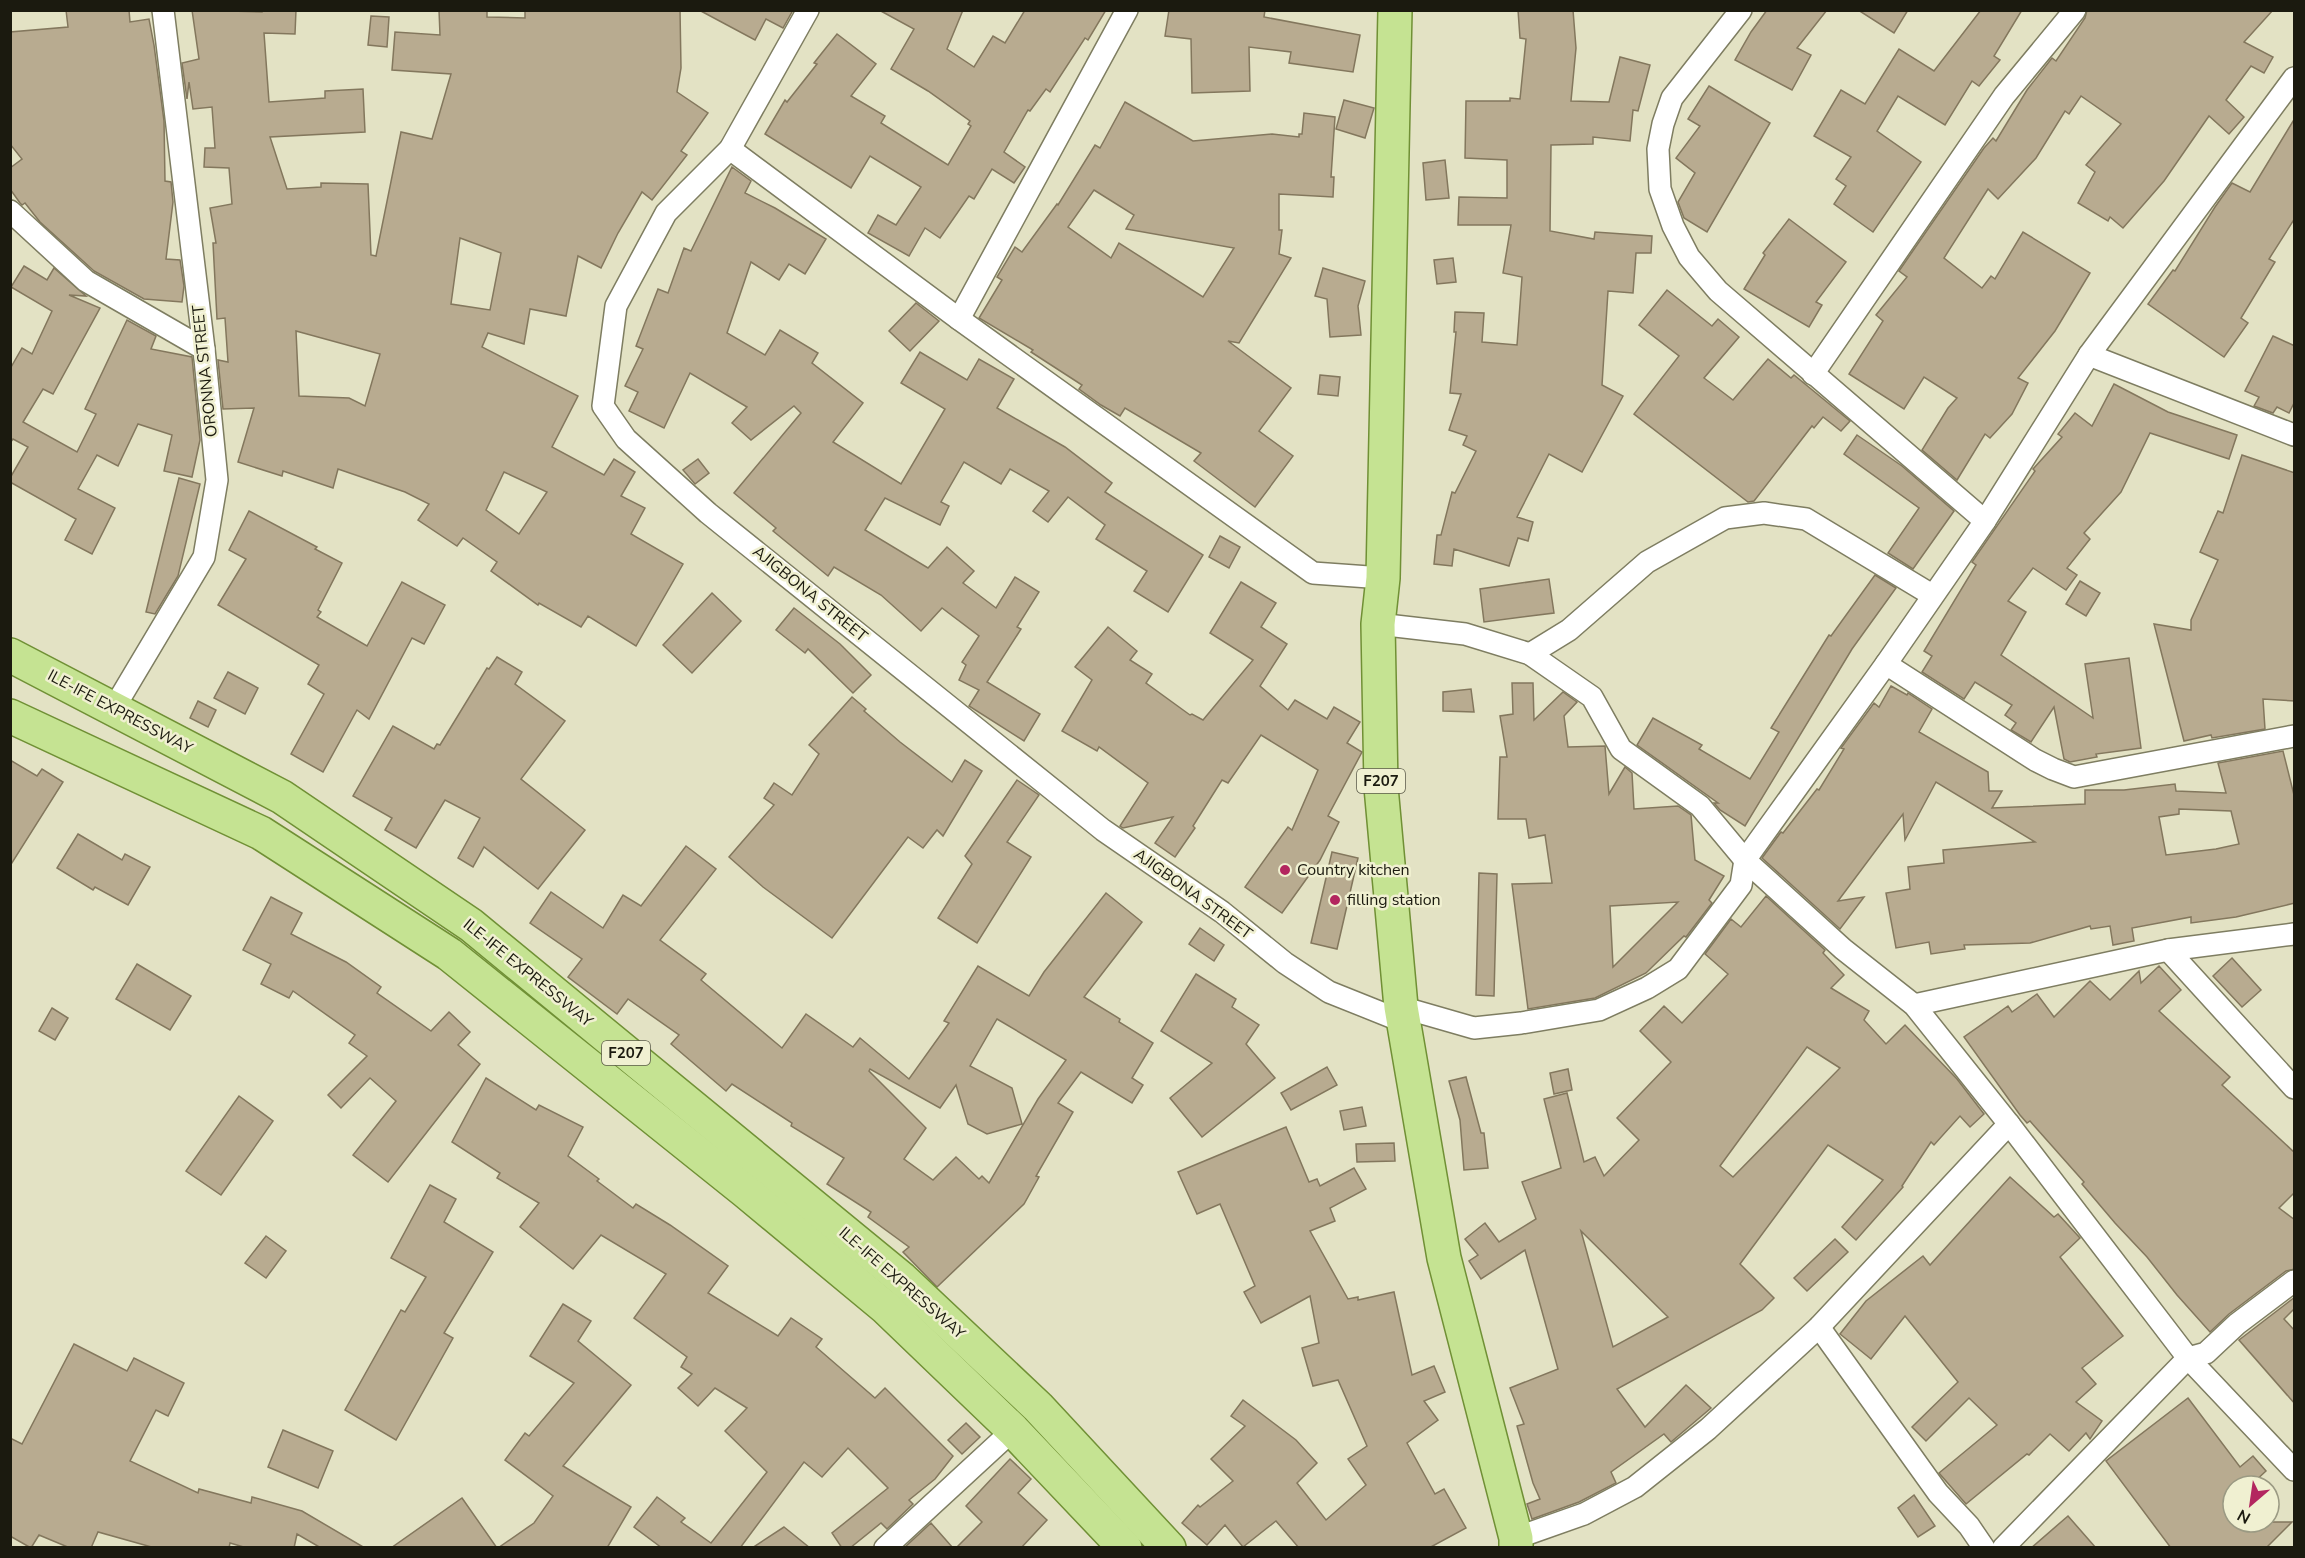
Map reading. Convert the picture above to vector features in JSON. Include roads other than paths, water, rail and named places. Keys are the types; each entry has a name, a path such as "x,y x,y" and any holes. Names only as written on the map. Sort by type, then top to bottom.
{"main road":[{"name":"F207","path":"1395,10 1383,578 1378,624 1381,787 1401,1007 1444,1258 1517,1544"},
{"name":"ILE-IFE EXPRESSWAY","path":"10,655 282,797 471,925 902,1279 1038,1407 1168,1548"},
{"name":"ILE-IFE EXPRESSWAY","path":"10,716 261,832 449,954 745,1191 886,1308 1013,1430 1125,1548"}],"street":[{"name":"ORONNA STREET","path":"114,708 204,556 217,480 204,349 163,10"},
{"name":"AJIGBONA STREET","path":"808,10 730,149 666,213 616,306 603,406 626,439 708,513 1103,830 1222,912 1285,963 1329,992 1394,1018 1401,1007"},
{"path":"959,319 1127,10"},
{"path":"1741,10 1672,98 1663,124 1658,149 1659,189 1673,226 1689,257 1718,291 1985,521"},
{"path":"1813,374 2004,96 2075,10"},
{"path":"1401,1007 1474,1028 1521,1023 1599,1010 1647,988 1678,969 1741,885 1745,860 1886,664 1985,521 2089,355 2295,78"},
{"path":"730,149 959,319 1312,573 1383,578"},
{"path":"10,211 86,281 204,349"},
{"path":"2089,355 2295,435"},
{"path":"1530,654 1569,630 1647,562 1725,518 1764,513 1806,519 1932,595"},
{"path":"1378,624 1465,633 1530,654 1592,697 1622,749 1700,806 1745,860 1843,949 1914,1005 2009,1124 2188,1358 2295,1470"},
{"path":"1886,664 2035,760 2074,777 2295,736"},
{"path":"1914,1005 2168,950 2295,934"},
{"path":"2168,950 2295,1088"},
{"path":"1517,1544 1584,1514 1635,1487 1708,1429 1819,1327 2009,1124"},
{"path":"2003,1548 2188,1358 2206,1353 2237,1324 2295,1281"},
{"path":"1819,1327 1938,1493 1969,1526 1984,1548"},
{"path":"885,1548 1013,1430"}],"place":[{"name":"Country kitchen","path":"1285,870"},
{"name":"filling station","path":"1335,900"}]}
